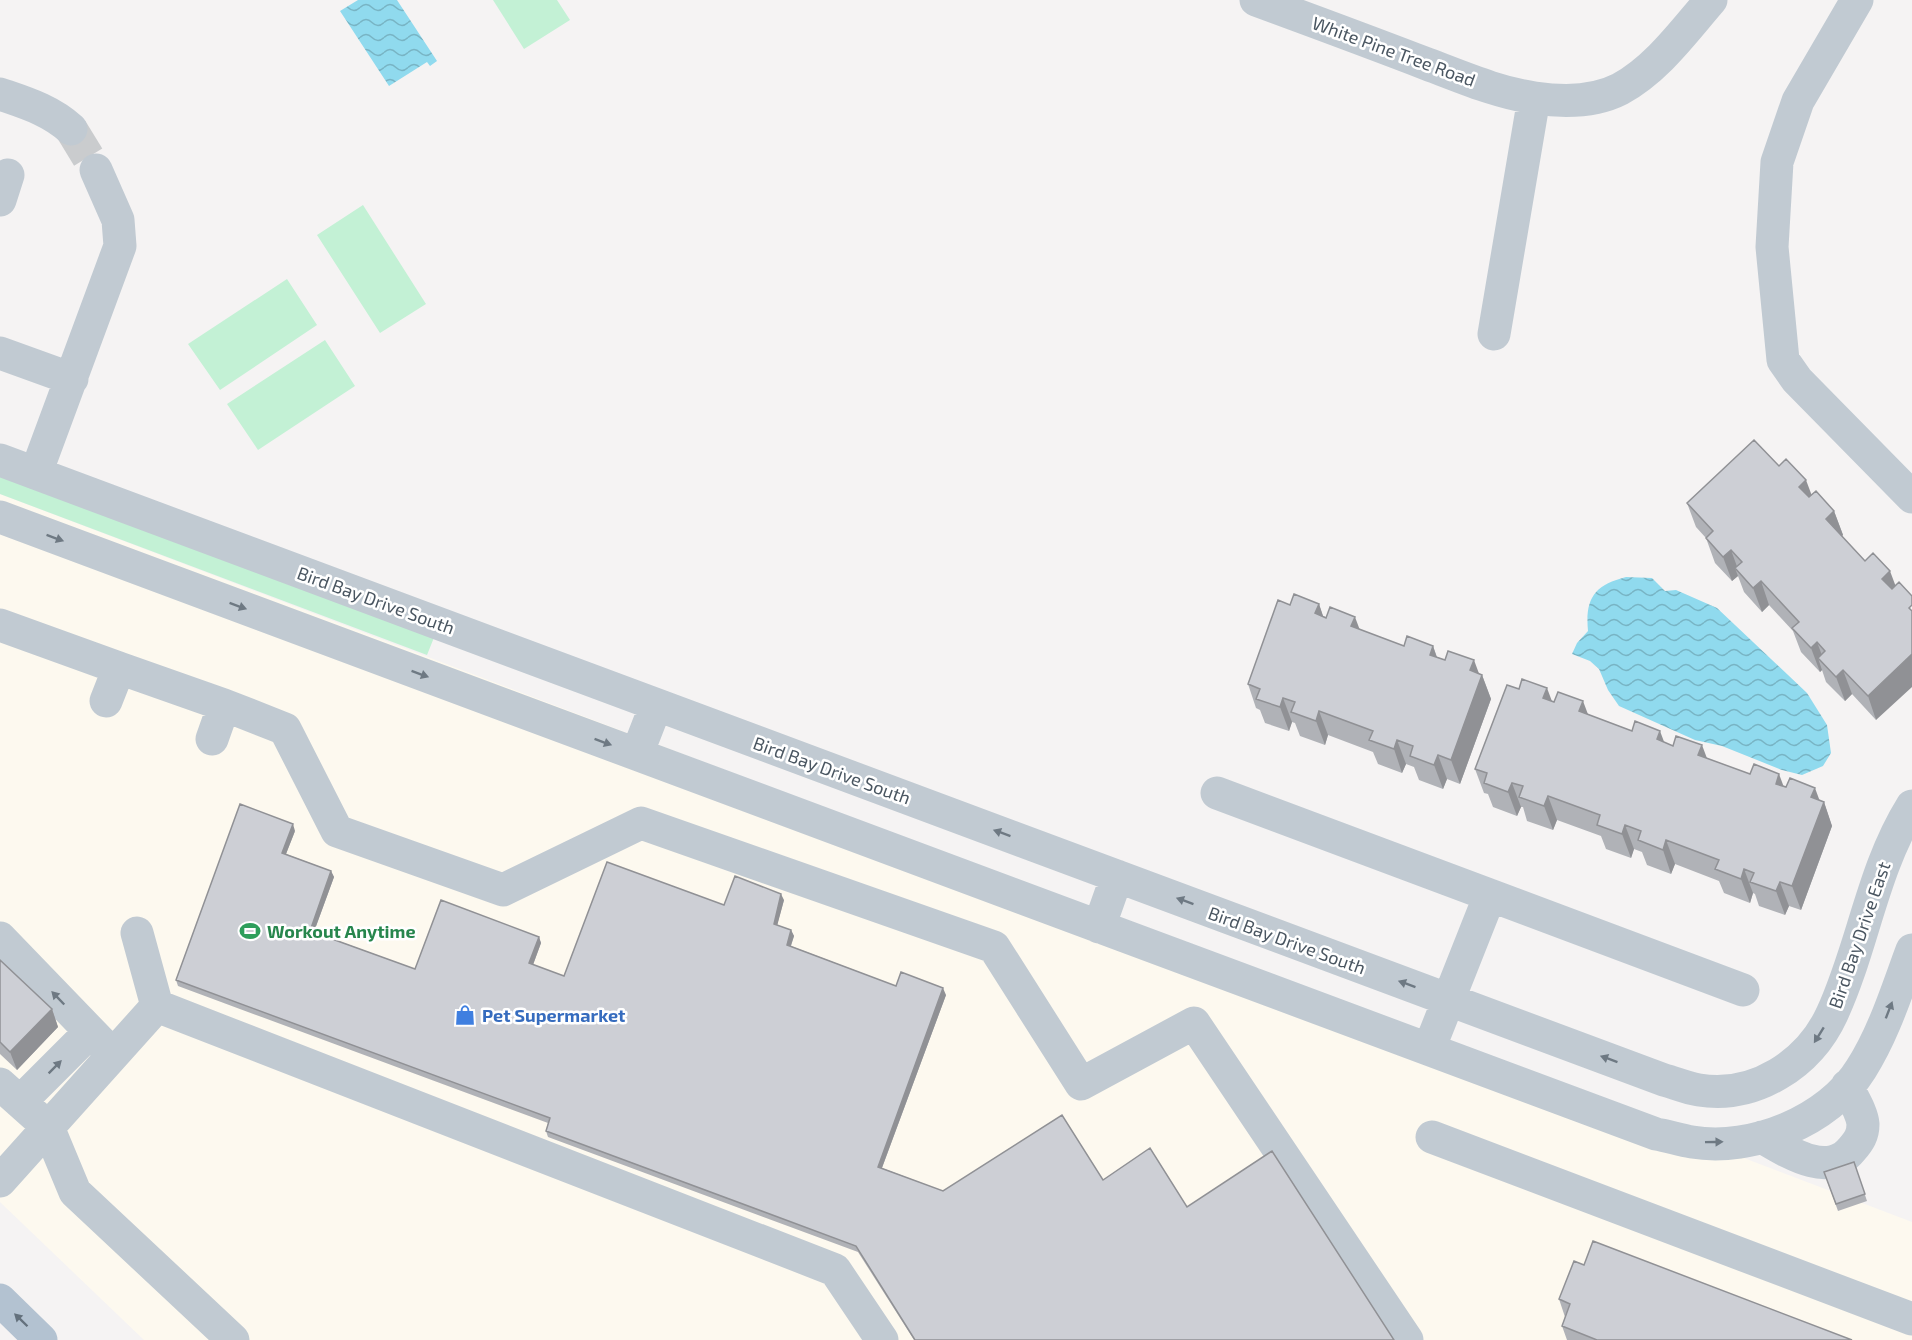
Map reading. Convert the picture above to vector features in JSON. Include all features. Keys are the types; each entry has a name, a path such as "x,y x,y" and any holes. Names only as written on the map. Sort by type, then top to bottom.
{"main road":[{"path":"0,1300 41,1340"}],"street":[{"name":"White Pine Tree Road","path":"1256,0 1489,87 1534,98 1578,100 1595,98 1619,89 1659,59 1711,0"},
{"path":"1857,0 1798,101 1778,162 1772,247 1783,360 1797,380 1912,497"},
{"path":"0,94 35,106 59,119 71,129"},
{"path":"1494,334 1534,98"},
{"path":"36,473 120,246 118,220 96,170"},
{"path":"0,353 72,379"},
{"name":"Bird Bay Drive South","path":"0,460 1664,1080"},
{"path":"0,518 1656,1134 1694,1143 1734,1142 1772,1135 1808,1118 1836,1098 1860,1071 1875,1043 1912,950"},
{"path":"0,625 285,729 337,831 503,890 640,823 994,947 1081,1084 1194,1023 1407,1340"},
{"path":"106,701 119,668"},
{"path":"212,739 224,705"},
{"path":"637,754 656,705"},
{"path":"1217,793 1743,990"},
{"name":"Bird Bay Drive East","path":"1664,1080 1700,1090 1733,1090 1763,1083 1791,1067 1813,1045 1832,1015 1888,852 1912,806"},
{"path":"1099,927 1117,876"},
{"path":"1429,1049 1490,895"},
{"path":"137,933 157,1006"},
{"path":"0,938 113,1055"},
{"path":"0,1181 157,1006"},
{"path":"157,1006 835,1270 882,1340"},
{"path":"18,1092 90,1032"},
{"path":"0,1059 18,1092 48,1127 75,1192 233,1340"},
{"path":"1762,1137 1788,1153 1823,1164 1845,1158 1861,1139 1863,1123 1847,1086"},
{"path":"1432,1137 1912,1319"}],"shaded area":[{"path":"0,494 1912,1222 1912,1340 144,1340 0,1202"}],"green space":[{"path":"493,0 557,0 570,20 524,49"},
{"path":"363,205 426,304 380,333 317,235"},
{"path":"287,279 317,325 220,390 188,344"},
{"path":"325,340 355,386 258,450 227,404"},
{"path":"0,448 445,610 427,655 0,494"}],"water":[{"path":"358,0 397,0 437,61 430,66 427,62 389,86 340,11"},
{"path":"1626,577 1652,578 1665,591 1676,590 1717,608 1807,693 1827,725 1831,753 1823,766 1802,775 1782,770 1722,746 1695,740 1619,706 1608,690 1599,669 1590,661 1572,654 1577,643 1588,631 1588,610 1594,595 1606,584"}],"building":[{"path":"1754,440 1779,466 1786,459 1806,480 1799,487 1809,497 1816,491 1834,511 1826,519 1865,561 1873,553 1890,571 1882,579 1892,589 1899,582 1912,596 1912,605 1909,608 1912,611 1912,654 1868,696 1843,670 1836,677 1818,658 1825,651 1817,642 1811,648 1792,628 1799,622 1761,581 1753,588 1735,568 1742,562 1731,550 1723,557 1706,538 1713,531 1687,503"},
{"path":"1294,594 1319,604 1315,613 1326,618 1330,607 1355,617 1351,626 1404,646 1407,636 1433,646 1430,655 1445,660 1448,651 1474,660 1470,670 1482,675 1451,760 1438,755 1434,765 1410,756 1413,746 1397,740 1394,749 1369,740 1373,731 1319,711 1316,721 1291,712 1295,702 1283,698 1280,707 1256,699 1260,689 1248,684 1278,600 1290,605"},
{"path":"1522,679 1547,688 1543,698 1554,702 1558,692 1583,701 1579,711 1632,731 1635,721 1660,731 1657,739 1673,746 1676,736 1702,745 1698,755 1750,774 1754,764 1779,774 1776,784 1786,787 1790,778 1815,788 1811,797 1824,802 1792,886 1780,882 1776,891 1750,882 1754,873 1744,869 1741,879 1715,869 1719,860 1666,840 1663,850 1638,840 1641,831 1625,825 1622,834 1597,825 1600,815 1548,796 1544,806 1519,797 1523,786 1512,783 1508,792 1484,783 1487,773 1475,769 1507,685 1519,689"},
{"path":"240,804 293,824 282,853 331,871 310,931 415,969 441,900 539,937 529,963 564,976 607,862 724,905 735,876 781,894 774,924 791,930 787,945 896,986 901,972 943,988 878,1167 943,1191 1062,1115 1103,1180 1150,1148 1187,1207 1272,1151 1394,1340 915,1340 856,1246 546,1131 550,1118 176,980"},
{"path":"0,960 52,1009 10,1052 0,1042"},
{"path":"1854,1162 1865,1194 1836,1204 1824,1172"},
{"path":"1593,1241 1852,1340 1597,1340 1562,1326 1570,1304 1559,1299 1574,1261 1584,1265"}],"tunnel":[{"path":"71,129 96,170"}],"place":[{"name":"Workout Anytime","path":"250,931"},
{"name":"Pet Supermarket","path":"465,1015"}]}
